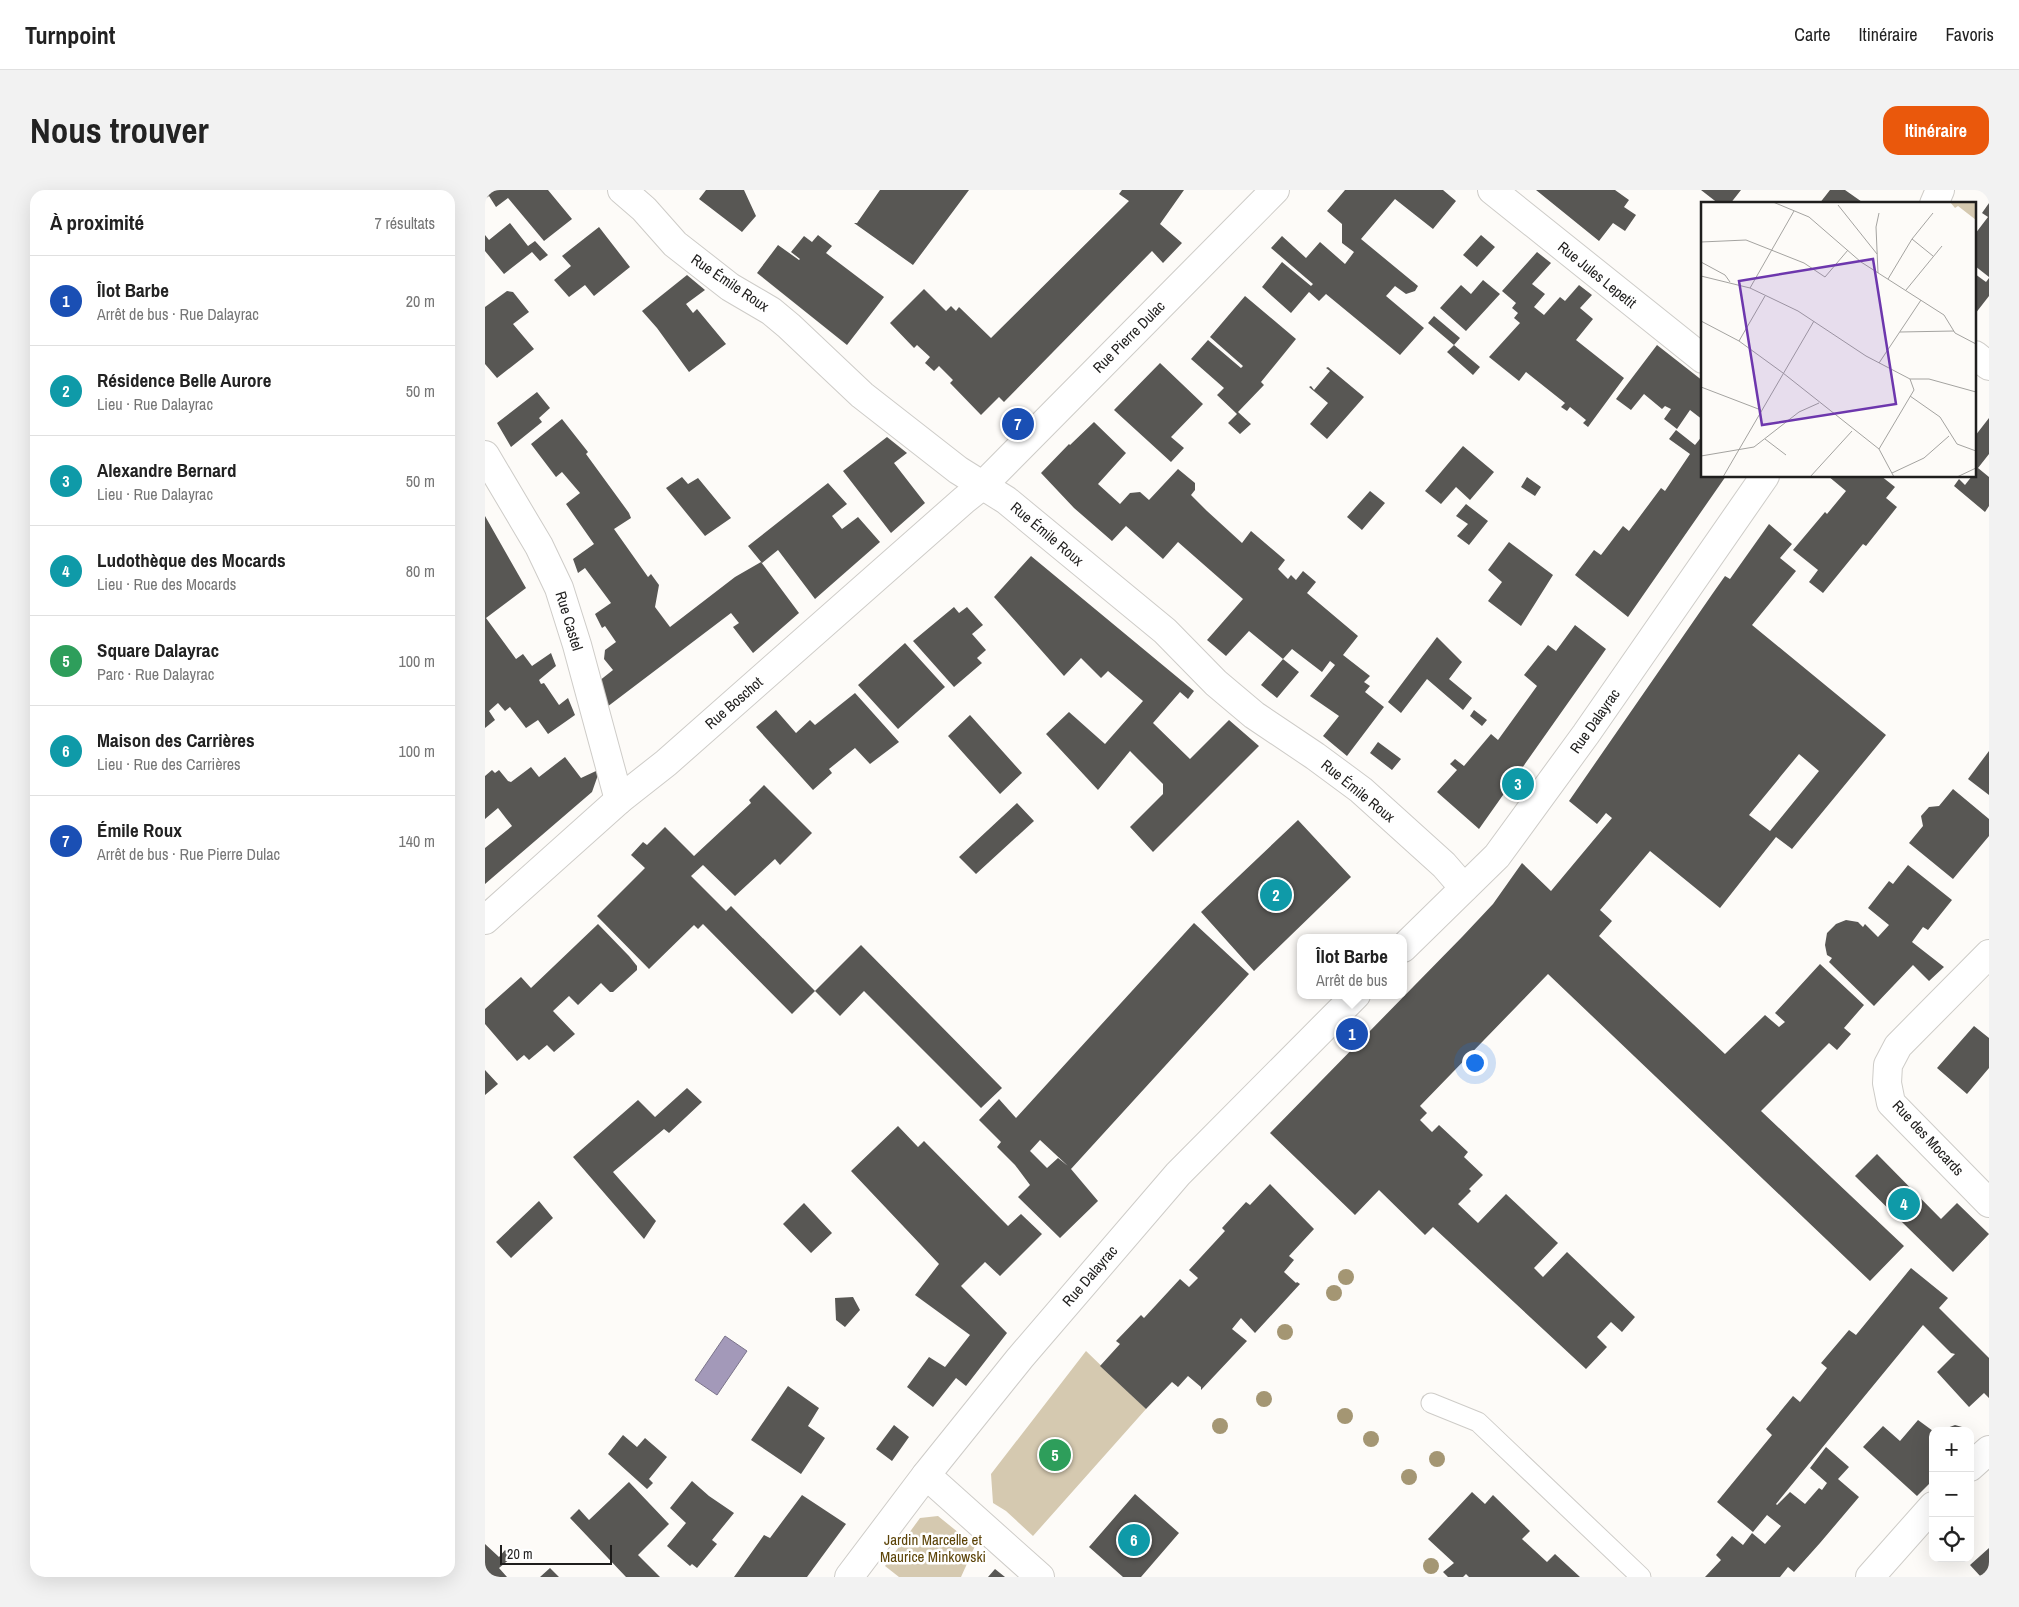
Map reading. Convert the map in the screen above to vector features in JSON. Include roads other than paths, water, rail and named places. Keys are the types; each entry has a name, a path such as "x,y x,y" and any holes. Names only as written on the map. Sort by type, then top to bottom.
{"main road":[{"name":"Rue Émile Roux","path":"622,190 650,199 675,244 703,268 729,287 771,312 789,326 862,395 959,470 1006,500 1165,631 1216,683 1254,715 1361,790 1444,864 1464,888"},
{"name":"Rue Pierre Dulac","path":"983,485 1275,190"},
{"name":"Rue Jules Lepetit","path":"1492,190 1701,357"},
{"path":"1935,202 1940,190"},
{"path":"1977,357 1989,366"},
{"name":"Rue Castel","path":"485,455 539,546 559,588 577,645 619,800"},
{"name":"Rue Dalayrac","path":"1407,944 1497,856 1586,734 1764,478"},
{"name":"Rue Boschot","path":"485,920 619,800 666,763 983,485"},
{"name":"Rue des Mocards","path":"1989,954 1898,1046 1887,1065 1887,1083 1891,1103 1989,1203"},
{"name":"Rue Dalayrac","path":"849,1577 926,1475 1020,1358 1178,1174 1352,999"},
{"path":"1974,1463 1989,1450"},
{"path":"926,1475 1040,1577"},
{"path":"1870,1577 1929,1511"}],"lane":[{"path":"1431,1403 1479,1422 1641,1577"}],"place":[{"name":"Émile Roux","path":"1018,424"},
{"name":"Alexandre Bernard","path":"1518,784"},
{"name":"Résidence Belle Aurore","path":"1276,895"},
{"name":"Îlot Barbe","path":"1352,1034"},
{"name":"Ludothèque des Mocards","path":"1904,1204"},
{"name":"Square Dalayrac","path":"1055,1455"},
{"name":"Maison des Carrières","path":"1134,1540"}],"park label":[{"name":"Jardin Marcelle et Maurice Minkowski","path":"933,1548"}]}
